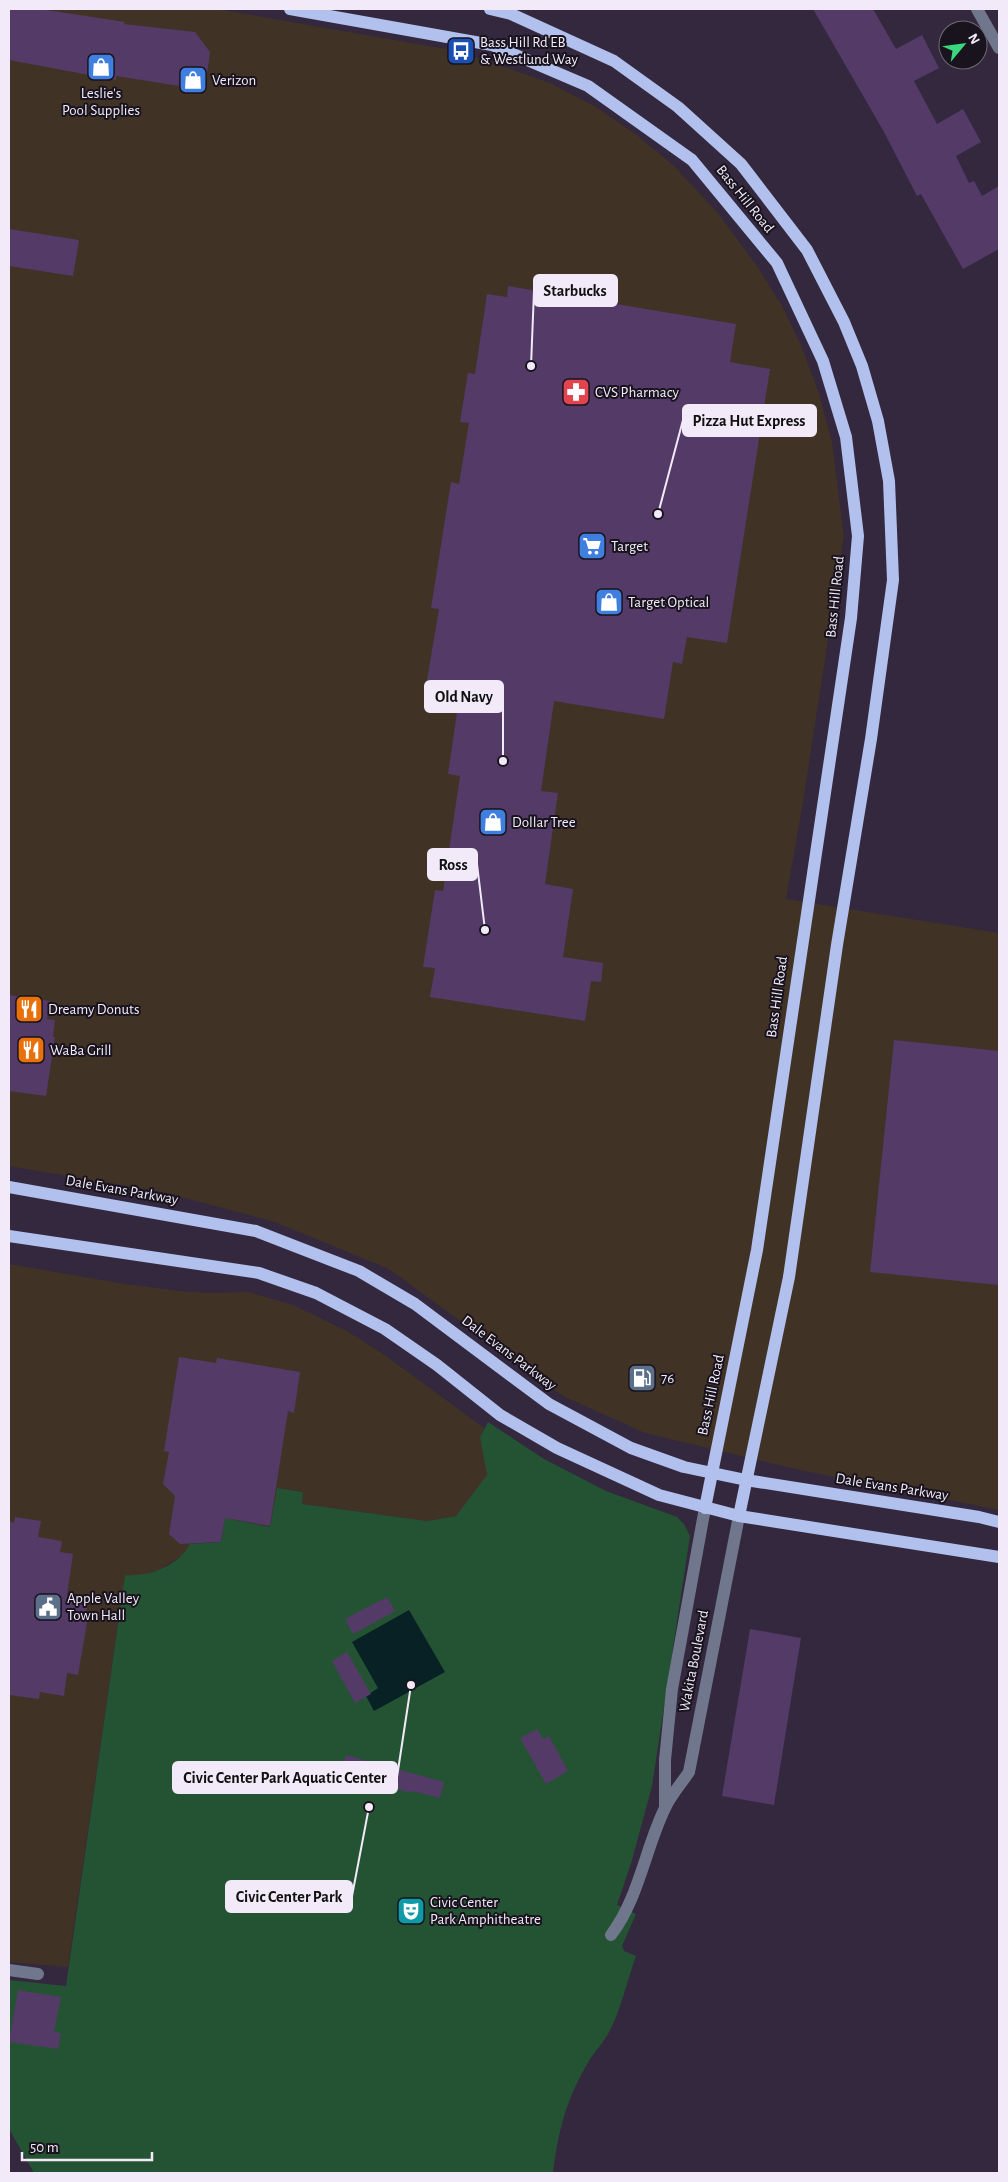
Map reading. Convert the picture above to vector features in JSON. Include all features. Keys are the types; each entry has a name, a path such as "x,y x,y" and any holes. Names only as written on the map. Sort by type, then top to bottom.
{"main road":[{"name":"Bass Hill Road","path":"290,9 492,45 588,86 692,160 777,263 823,361 846,437 858,536 850,618 757,1250 705,1508"},
{"name":"Bass Hill Road","path":"490,9 511,14 614,61 678,107 741,164 807,250 844,322 862,366 875,412 889,481 893,580 871,739 837,945 789,1277 739,1516"},
{"name":"Dale Evans Parkway","path":"9,1187 256,1231 359,1271 415,1304 549,1404 631,1448 684,1467 711,1474 979,1517 999,1522"},
{"path":"9,1236 259,1273 316,1293 386,1329 437,1365 500,1415 557,1448 659,1495 739,1516 999,1558"}],"street":[{"path":"977,9 999,48"},
{"name":"Wakita Boulevard","path":"665,1807 665,1760 672,1689 705,1508"},
{"name":"Wakita Boulevard","path":"611,1935 622,1922 665,1807 689,1772 739,1516"},
{"path":"9,1970 38,1974"}],"shaded area":[{"path":"9,9 217,9 446,49 484,60 550,83 596,107 638,136 675,167 718,213 757,266 781,304 800,343 818,390 832,442 844,536 786,899 999,933 999,1510 800,1470 645,1433 563,1396 389,1269 272,1221 158,1191 9,1166"},
{"path":"9,1264 125,1284 179,1291 209,1293 248,1292 293,1305 347,1331 386,1356 484,1428 480,1437 488,1475 456,1516 427,1521 302,1504 303,1492 278,1488 270,1527 225,1518 221,1542 191,1544 181,1556 159,1570 141,1575 125,1575 68,1967 9,1962"},
{"path":"409,1610 445,1672 374,1711 366,1696 378,1688 352,1642"}],"green space":[{"path":"488,1422 544,1459 606,1491 677,1517 684,1524 690,1536 652,1786 632,1860 617,1905 636,1914 622,1946 624,1951 636,1956 613,2024 581,2074 569,2101 561,2129 553,2173 34,2173 9,2129 9,1980 66,1986 125,1575 144,1574 162,1568 185,1552 190,1544 221,1542 225,1518 270,1527 277,1488 303,1492 302,1504 427,1521 456,1516 487,1475 480,1437"}],"building":[{"path":"9,9 40,9 125,22 124,24 195,32 210,52 205,90 116,76 116,80 9,60"},
{"path":"813,9 873,9 896,49 922,35 938,69 914,81 937,124 963,109 981,142 956,156 969,183 974,181 982,196 999,186 999,249 963,269 921,194 917,196 884,132"},
{"path":"9,229 79,240 73,276 9,266"},
{"name":"Target","path":"508,286 736,324 730,362 770,369 727,643 687,637 682,664 673,662 664,719 554,701 541,791 558,793 545,884 573,889 563,957 603,963 601,982 591,981 585,1021 430,997 435,968 423,967 435,890 443,891 460,776 448,774 461,685 427,680 439,609 431,608 451,482 459,484 469,423 460,422 468,373 475,374 487,294 507,297"},
{"path":"9,995 50,1001 47,1019 55,1020 53,1037 55,1037 46,1096 9,1091"},
{"path":"894,1040 999,1051 999,1285 870,1272"},
{"path":"179,1357 216,1363 217,1358 300,1372 294,1413 288,1411 270,1526 225,1518 221,1542 180,1544 169,1534 175,1496 163,1484 169,1452 164,1451"},
{"name":"Apple Valley Town Hall","path":"15,1517 41,1521 38,1537 62,1541 60,1552 73,1554 67,1595 88,1598 86,1616 88,1617 78,1675 67,1673 64,1696 40,1692 39,1699 9,1695 9,1521 14,1523"},
{"path":"387,1597 395,1611 353,1634 345,1619"},
{"path":"750,1629 801,1638 774,1805 722,1796"},
{"path":"347,1652 371,1694 355,1703 332,1661"},
{"path":"537,1729 543,1739 549,1736 568,1771 546,1784 520,1738"},
{"path":"346,1755 444,1782 440,1798 412,1791 411,1793 341,1772"},
{"path":"18,1990 61,1997 54,2032 61,2033 58,2049 9,2042"}],"place":[{"name":"Bass Hill Rd EB & Westlund Way","path":"461,51"},
{"name":"Leslie's Pool Supplies","path":"101,67"},
{"name":"Verizon","path":"193,80"},
{"name":"Starbucks","path":"531,366"},
{"name":"CVS Pharmacy","path":"576,392"},
{"name":"Pizza Hut Express","path":"658,514"},
{"name":"Target","path":"592,546"},
{"name":"Target Optical","path":"609,602"},
{"name":"Old Navy","path":"503,761"},
{"name":"Dollar Tree","path":"493,822"},
{"name":"Ross","path":"485,930"},
{"name":"Dreamy Donuts","path":"29,1009"},
{"name":"WaBa Grill","path":"31,1050"},
{"name":"76","path":"642,1378"},
{"name":"Apple Valley Town Hall","path":"48,1607"},
{"name":"Civic Center Park Aquatic Center","path":"411,1685"},
{"name":"Civic Center Park","path":"369,1807"},
{"name":"Civic Center Park Amphitheatre","path":"411,1911"}]}
